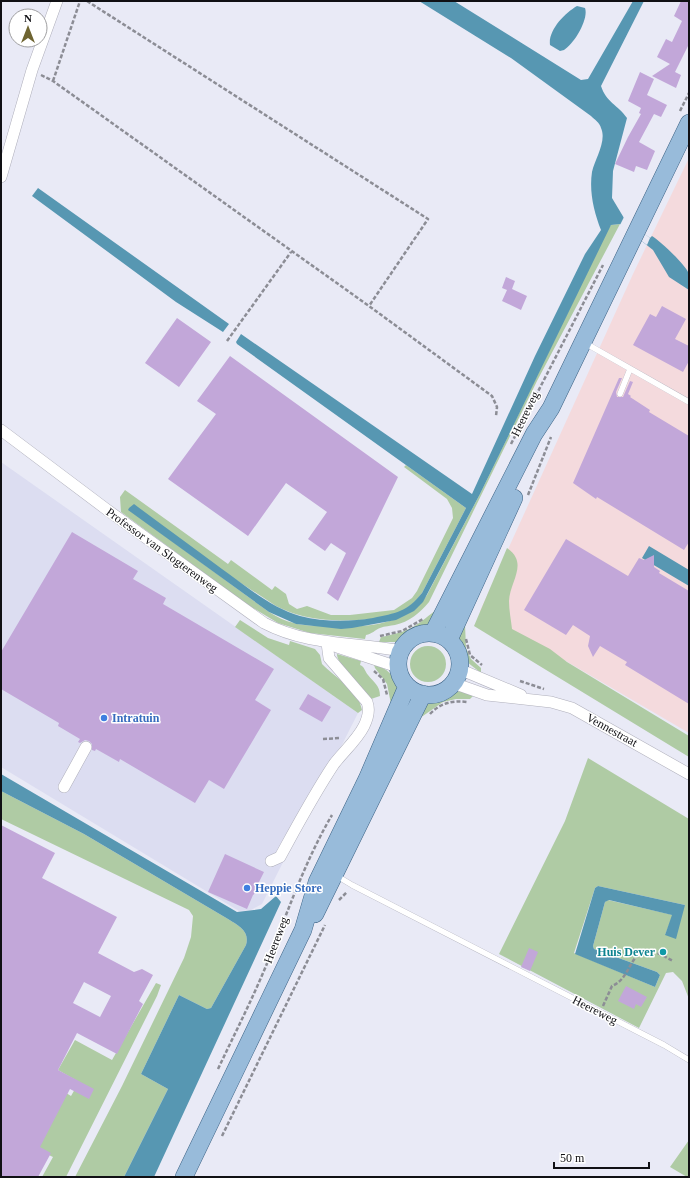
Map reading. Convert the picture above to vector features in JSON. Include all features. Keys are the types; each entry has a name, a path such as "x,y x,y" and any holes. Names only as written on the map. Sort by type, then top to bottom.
{"main road":[{"name":"Heereweg","path":"433,633 534,434 551,408 689,123"},
{"name":"Heereweg","path":"449,640 542,438 551,408"},
{"path":"433,633 449,640 458,653 456,676 442,691 429,694 423,694 407,686 398,667 401,651 414,637 433,633"},
{"name":"Heereweg","path":"184,1177 303,930 318,910 329,872 407,686"},
{"name":"Heereweg","path":"329,872 423,694"}],"street":[{"path":"1,177 32,70 58,1"},
{"name":"Professor van Slogterenweg","path":"3,433 264,623 283,632 327,643 370,659 398,667"},
{"path":"272,861 280,857 331,770 359,735 369,713 367,702 329,658 327,643"},
{"name":"Professor van Slogterenweg","path":"327,643 373,646 401,651"},
{"name":"Vennestraat","path":"456,676 487,695 551,702 572,708 618,732 689,774"},
{"name":"Vennestraat","path":"456,676 530,699"},
{"path":"64,787 86,746"}],"lane":[{"path":"583,342 689,402"},
{"path":"620,394 630,369"},
{"name":"Heereweg","path":"329,872 600,1012 689,1060"}],"path":[{"path":"80,1 52,81 369,306 492,396 497,408 496,416"},
{"path":"87,1 428,218 369,306"},
{"path":"227,341 291,252"},
{"name":"Heereweg","path":"509,448 604,262"},
{"path":"373,646 380,635 402,631 427,615"},
{"path":"466,636 466,644 470,655 486,667"},
{"path":"370,659 374,673 383,679 386,686 386,699"},
{"path":"426,718 442,704 458,701 472,702"},
{"name":"Heereweg","path":"218,1070 268,962 287,909 302,875 335,810"},
{"path":"336,902 352,885"},
{"path":"220,1139 326,923"},
{"path":"600,1012 612,986 620,983 626,975 631,963 638,954 645,951 654,952 673,961"}],"shaded area":[{"path":"689,158 689,733 480,611 633,274"},
{"path":"1,462 358,713 262,904 251,910 239,911 1,767"}],"green space":[{"path":"620,224 537,381 429,602 422,610 410,619 400,624 380,628 366,635 365,639 310,633 278,623 245,603 121,512 120,497 125,490 228,564 231,560 272,590 275,586 286,594 289,604 297,609 307,606 331,615 350,615 394,610 412,598 417,591 453,518 452,508 447,499 404,467 406,465 466,508 420,596 405,610 382,617 338,620 310,618 287,611 276,606 128,509 269,612 284,620 304,625 350,627 379,624 406,614 418,606 427,595 480,494 608,229 611,225"},
{"path":"507,548 517,560 518,566 509,601 512,629 550,649 567,662 689,736 689,757 474,626"},
{"path":"436,610 431,623 423,628 396,642 379,642 381,637 406,631"},
{"path":"240,620 268,638 289,645 290,641 315,649 320,655 322,664 351,689 360,702 362,710 358,713 235,627"},
{"path":"465,624 466,648 471,659 481,668 481,673 467,662 457,639"},
{"path":"428,646 438,649 443,654 446,664 443,674 438,679 428,682 418,679 413,674 410,664 413,654 418,649"},
{"path":"337,654 361,661 360,665 378,687 380,696 371,699 345,670"},
{"path":"374,665 387,671 395,681 398,691 391,704 387,684"},
{"path":"460,691 473,693 473,696 470,699 456,699 443,702 420,718 423,706 447,694"},
{"path":"588,758 689,819 689,999 682,981 673,972 666,973 639,1028 499,954 565,821","holes":["598,886 685,905 665,935 673,915 608,900 605,902 593,946 594,949 657,972 660,975 655,987 574,953 595,888"]},
{"path":"1,791 84,834 228,919 245,932 247,940 246,945 211,1008 207,1009 179,995 141,1074 168,1089 124,1177 75,1177 122,1086 184,958 191,937 193,916 189,910 1,819"},
{"path":"156,983 161,985 157,996 66,1177 42,1177 53,1157 32,1147 63,1091 71,1096 79,1082 58,1070 75,1040 112,1060"},
{"path":"689,1140 689,1177 687,1177 670,1167"}],"water":[{"path":"419,1 454,1 581,80 588,79 633,1 644,1 601,86 609,100 627,118 613,171 612,198 624,218 650,238 652,236 656,239 683,265 689,274 689,290 669,277 653,250 620,224 611,225 480,494 423,602 414,611 396,620 352,628 341,629 296,624 269,612 128,510 129,508 134,504 250,589 279,608 300,616 346,621 395,613 406,608 417,599 422,593 466,508 237,344 236,342 241,334 472,494 535,356 585,254 601,230 594,209 591,187 593,167 603,139 598,123 591,116 511,58"},
{"path":"577,6 585,8 586,13 583,25 568,47 560,51 550,45 550,39 554,28 567,13"},
{"path":"38,188 229,324 223,332 176,302 32,196"},
{"path":"649,546 689,570 689,586 642,558"},
{"path":"1,774 237,912 261,909 276,896 281,902 154,1177 124,1177 168,1089 141,1074 179,995 207,1009 211,1008 246,945 247,940 245,932 228,919 84,834 1,791"},
{"path":"598,886 685,905 676,939 665,935 672,915 609,900 605,902 593,946 594,949 657,972 660,975 655,987 575,954 595,888"}],"pier":[{"path":"624,217 650,238 647,245 620,225"}],"building":[{"path":"681,1 689,1 689,44 675,72 681,75 676,88 652,76 670,64 657,57 666,39 672,42 682,21 674,16"},
{"path":"640,72 654,79 647,95 667,105 661,117 654,114 639,142 655,151 647,170 636,166 634,172 615,164 641,114 639,113 641,108 628,101"},
{"path":"506,277 515,281 512,289 527,296 521,310 502,301 507,290 502,288"},
{"path":"662,306 686,319 675,339 689,346 689,361 683,372 633,345 650,314 656,317"},
{"path":"177,318 211,342 179,387 145,363"},
{"path":"230,356 398,477 338,601 327,593 346,553 331,543 325,551 308,539 327,512 286,483 248,536 168,479 216,414 197,401"},
{"path":"619,378 622,378 616,392 617,397 623,397 630,381 633,382 628,394 631,396 630,397 650,410 649,412 689,436 689,542 684,550 597,497 596,499 573,483"},
{"path":"72,532 138,571 133,579 166,598 163,604 274,669 255,700 271,710 224,789 209,780 195,803 120,759 119,762 96,749 95,751 92,750 92,744 89,741 85,740 80,743 78,742 80,739 58,726 59,723 1,689 1,652"},
{"path":"566,539 628,576 639,558 644,560 654,555 654,567 660,571 659,573 689,591 689,704 625,665 627,662 600,646 593,657 588,646 590,636 573,625 566,635 524,610"},
{"path":"308,694 331,707 322,722 299,709"},
{"path":"1,825 55,853 42,878 117,917 98,953 134,972 142,969 153,975 139,1001 143,1004 117,1054 77,1033 58,1070 94,1089 89,1099 70,1089 40,1147 51,1153 38,1177 1,1177","holes":["84,982 111,996 100,1017 73,1003"]},
{"path":"225,854 264,872 258,884 258,891 253,895 247,909 208,892"},
{"path":"529,948 538,952 530,971 521,967"},
{"path":"626,986 647,997 641,1007 636,1004 634,1009 618,1001"}],"place":[{"name":"Intratuin","path":"104,718"},
{"name":"Heppie Store","path":"247,888"},
{"name":"Huis Dever","path":"663,952"}]}
